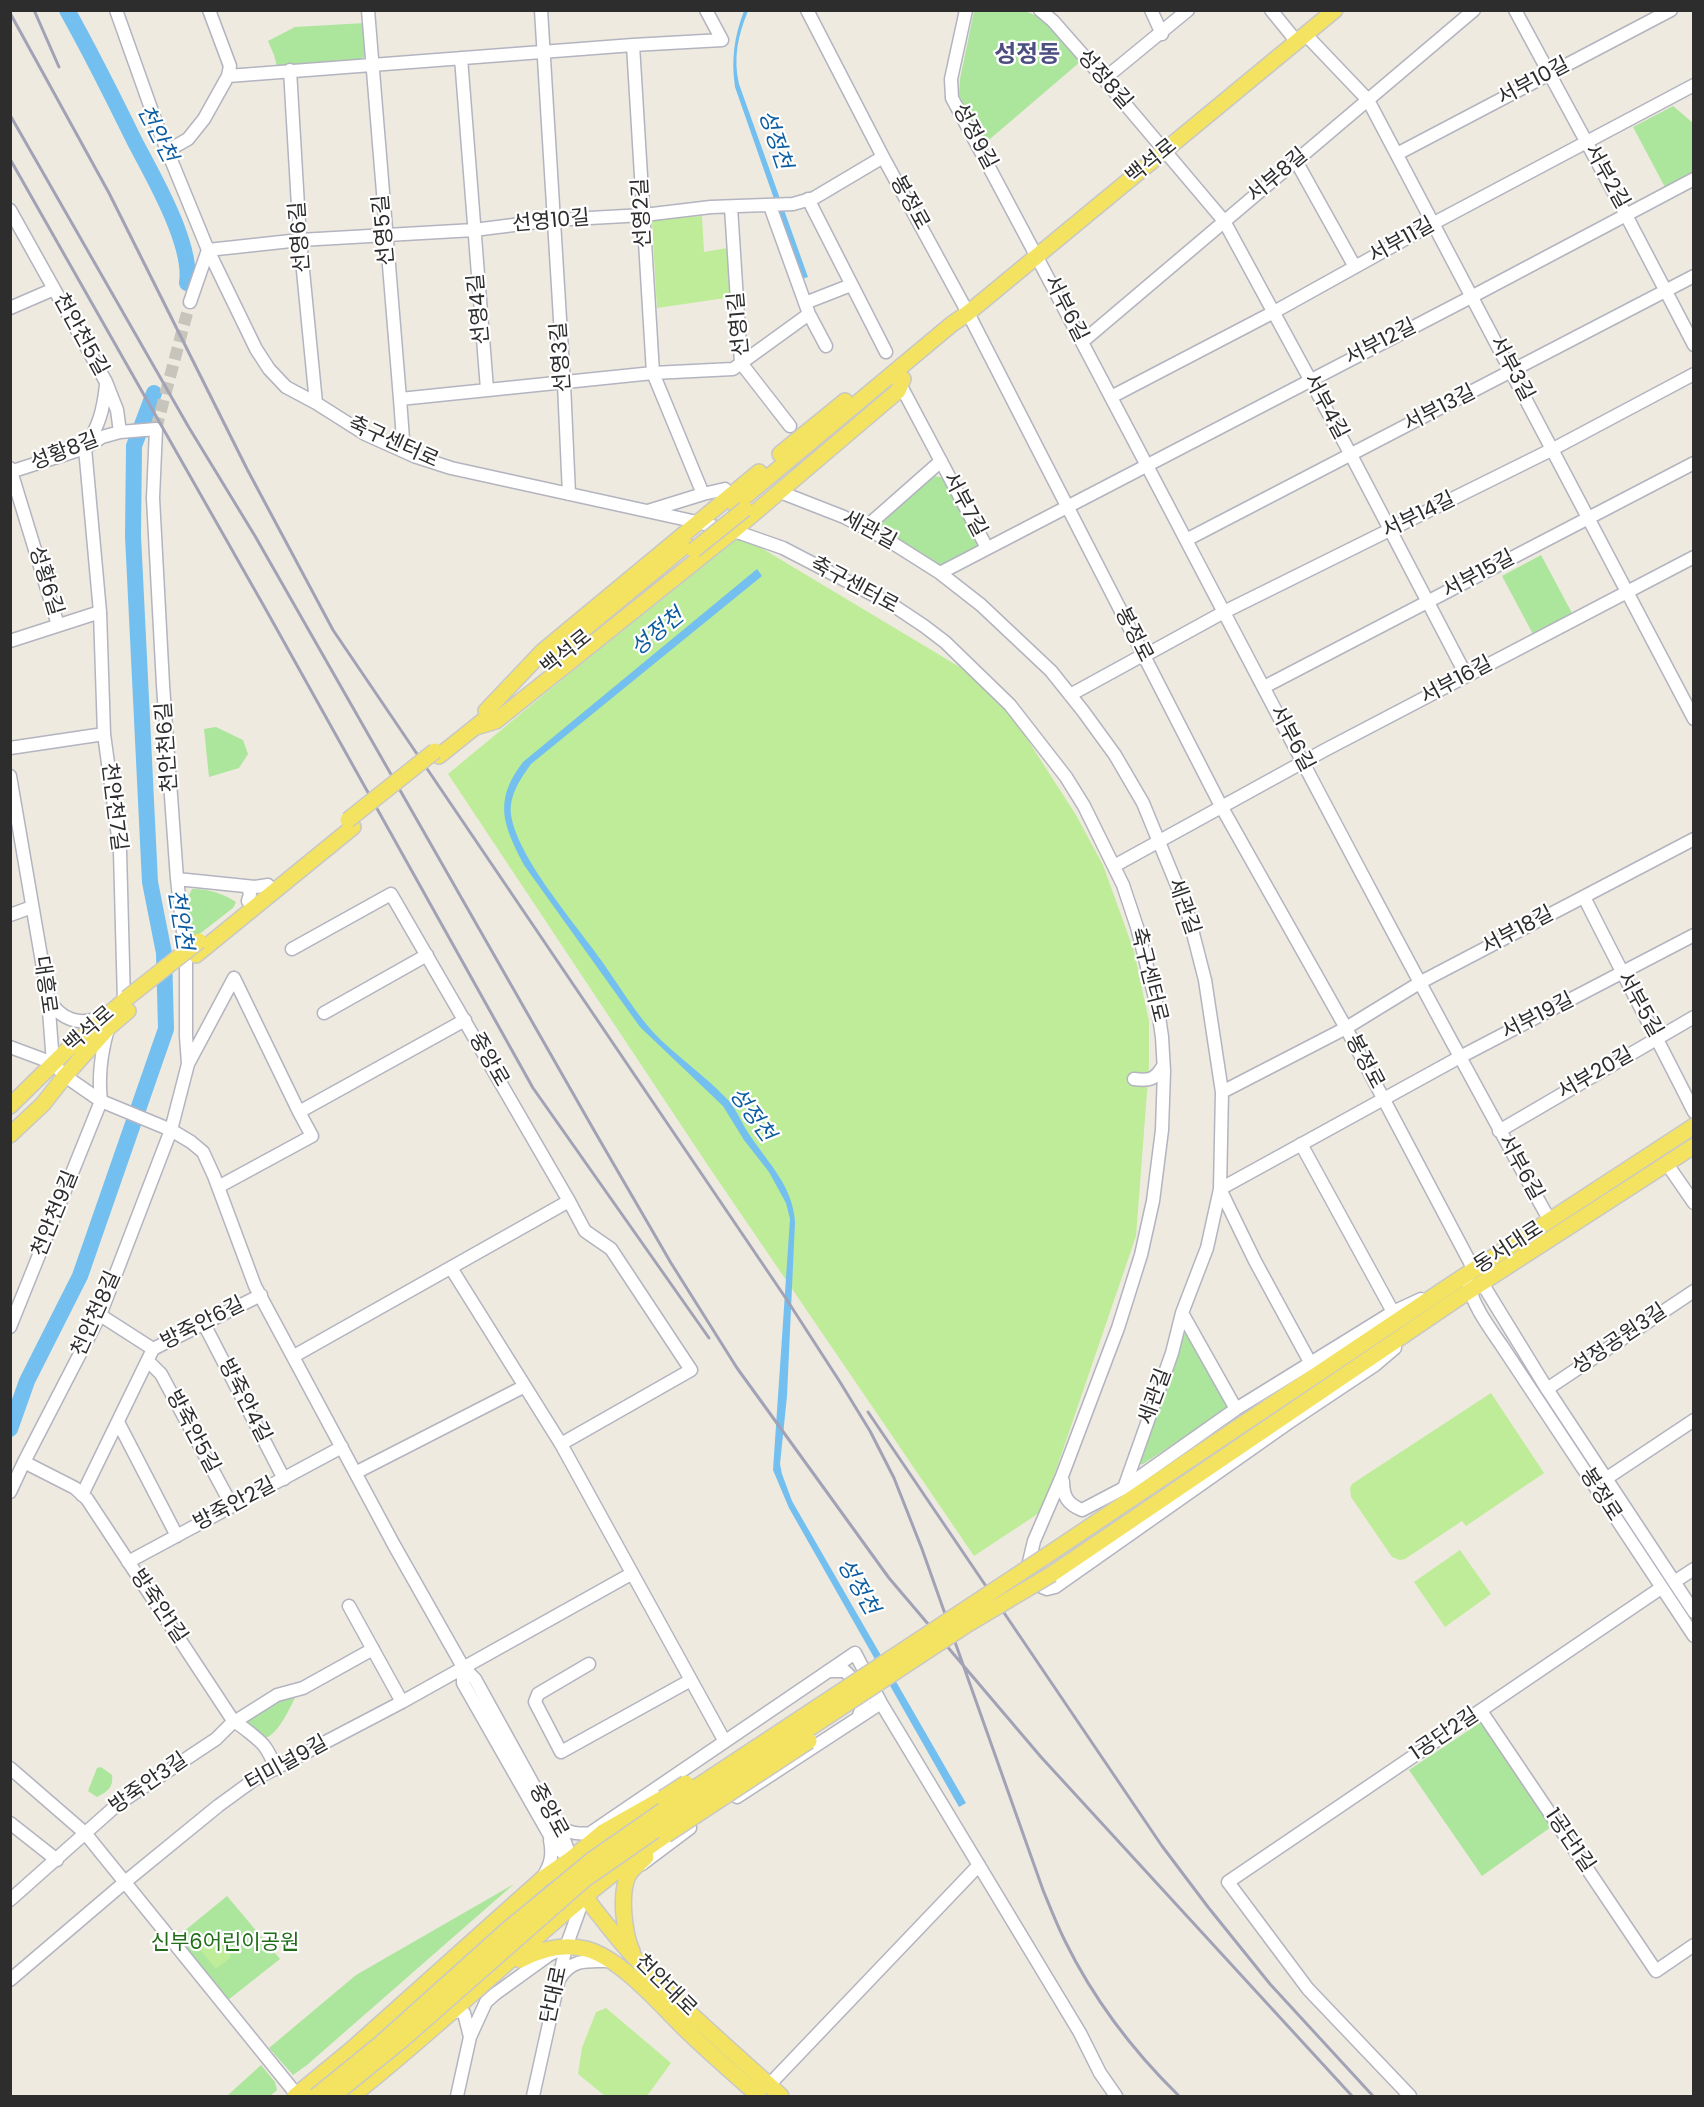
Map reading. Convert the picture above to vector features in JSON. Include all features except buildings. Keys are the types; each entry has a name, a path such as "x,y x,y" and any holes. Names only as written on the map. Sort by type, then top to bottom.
{"main road":[{"name":"백석로","path":"437,753 476,727 690,548 900,378 968,313 1335,10"},
{"path":"476,727 496,721 732,532 892,396 900,378 886,372 874,378 543,651 486,711"},
{"name":"백석로","path":"437,753 690,548"},
{"path":"126,1003 437,753"},
{"path":"197,948 248,894 268,885 351,823"},
{"name":"백석로","path":"10,1106 53,1063 111,1012 126,1003"},
{"name":"백석로","path":"12,1134 43,1104 108,1028 126,1003"},
{"path":"10,1115 16,1122 12,1134"},
{"name":"동서대로","path":"1052,1574 1336,1380 1550,1221 1694,1126"},
{"name":"동서대로","path":"1144,1490 1317,1367 1466,1284 1694,1146"},
{"path":"296,2096 542,1879 571,1859 596,1833 663,1798 984,1587 1144,1490"},
{"path":"315,2097 380,2044 507,1930 592,1860 702,1784 1144,1490"},
{"path":"352,2097 624,1863 960,1642 1052,1574"},
{"path":"333,2097 402,2040 585,1879 667,1822 968,1624 1052,1574"},
{"path":"636,1959 629,1944 625,1923 624,1904 629,1874 666,1835"},
{"name":"천안대로","path":"571,1859 585,1896 636,1959 764,2091"},
{"path":"585,1896 600,1927 636,1981"},
{"path":"469,1998 515,1963 534,1952 566,1947 584,1948 602,1955 636,1981"},
{"name":"천안대로","path":"636,1981 710,2053 764,2091 781,2097"}],"street":[{"name":"축구센터로","path":"116,10 167,151 208,250 256,349 269,369 286,387 316,403 365,435 414,456 451,468 698,522 732,532 783,548 891,604 951,647 1010,705 1066,777 1084,806 1114,866 1137,927 1148,969 1162,1037 1162,1130 1153,1201 1141,1255 1118,1328 1062,1476 1034,1541 1029,1562 1033,1576 1040,1586 1047,1589 1055,1587 1278,1429 1375,1365 1466,1284"},
{"path":"167,151 188,139 204,119 228,76 230,66 208,10"},
{"name":"선영5길","path":"368,10 403,440 400,449"},
{"name":"선영3길","path":"541,10 569,494"},
{"path":"228,76 722,40 706,10"},
{"name":"성정9길","path":"966,10 951,79 952,98 1037,255"},
{"name":"성정8길","path":"1040,10 1053,21 1165,151"},
{"path":"1151,10 1162,34"},
{"path":"1104,79 1162,34 1188,10"},
{"name":"서부3길","path":"1272,10 1368,100 1694,719"},
{"name":"서부8길","path":"1082,342 1474,10"},
{"name":"서부2길","path":"1515,10 1694,345"},
{"name":"서부10길","path":"1397,154 1671,10"},
{"name":"봉정로","path":"809,12 883,157 968,313 1221,806 1346,1028 1466,1255 1466,1284 1502,1346 1694,1636"},
{"name":"선영2길","path":"633,45 653,374 704,494"},
{"name":"선영4길","path":"461,58 487,389"},
{"name":"선영6길","path":"290,70 300,240 316,403"},
{"name":"서부11길","path":"1111,398 1694,85"},
{"name":"서부4길","path":"1165,151 1224,221 1352,455 1466,675"},
{"name":"선영10길","path":"208,250 300,240 474,230 553,220 793,204 807,200 883,157"},
{"path":"1296,161 1355,267"},
{"name":"서부12길","path":"940,573 1694,179"},
{"path":"807,200 886,352"},
{"path":"770,206 806,309 826,346"},
{"name":"선영1길","path":"731,207 741,363 790,426"},
{"name":"천안천5길","path":"10,210 106,382 117,410 122,432"},
{"path":"190,302 208,250"},
{"name":"서부6길","path":"1037,255 1145,465 1499,1131 1550,1221"},
{"name":"서부13길","path":"1186,540 1694,276"},
{"path":"400,399 653,374 733,369 806,309 851,285"},
{"path":"10,308 54,289"},
{"name":"서부14길","path":"1071,695 1224,612 1553,449 1694,374"},
{"name":"서부7길","path":"900,378 987,548"},
{"path":"85,448 99,425 104,407 106,382"},
{"name":"천안천6길","path":"122,432 154,429 153,498 163,685 177,879 186,958 188,1064"},
{"name":"성황8길","path":"11,470 85,448 102,437 122,432"},
{"name":"천안천7길","path":"85,448 100,612 104,734 120,851 126,1003"},
{"name":"서부7길","path":"865,528 941,461"},
{"name":"서부15길","path":"1264,687 1694,463"},
{"name":"성황6길","path":"11,470 58,626"},
{"path":"647,511 725,489"},
{"name":"세관길","path":"780,492 844,517 891,542 940,573 981,605 1051,671 1114,755 1143,803 1187,910 1205,980 1222,1092 1220,1189 1207,1248 1182,1313 1172,1353 1124,1488"},
{"name":"서부16길","path":"1114,866 1466,675 1694,557"},
{"path":"10,641 100,612"},
{"path":"10,748 104,734"},
{"name":"대흥로","path":"11,785 48,997 53,1063"},
{"name":"서부18길","path":"1222,1092 1346,1028 1421,982 1694,839"},
{"path":"177,879 248,894"},
{"path":"292,949 391,894 465,1020"},
{"name":"서부5길","path":"1584,897 1694,1112"},
{"path":"10,915 32,907"},
{"name":"서부19길","path":"1220,1189 1460,1057 1694,935"},
{"path":"324,1013 427,955"},
{"name":"천안천6길","path":"166,1127 188,1064 234,978 312,1136 218,1187"},
{"path":"48,997 58,1013 74,1021 94,1020 111,1012"},
{"name":"서부20길","path":"1499,1131 1694,1017"},
{"name":"중앙로","path":"299,1112 465,1020 585,1231 611,1250 691,1370 561,1444"},
{"path":"101,1101 99,1081 108,1028"},
{"path":"10,1047 53,1063 65,1076 101,1101"},
{"path":"1134,1079 1148,1081 1157,1076 1163,1065"},
{"name":"중앙로","path":"101,1101 166,1127 191,1142 202,1152 261,1295 394,1545 463,1667 475,1679 566,1842 571,1859"},
{"name":"천안천9길","path":"10,1327 101,1101"},
{"name":"천안천8길","path":"10,1492 100,1314 166,1127"},
{"path":"1301,1144 1392,1312"},
{"path":"1667,1164 1694,1203"},
{"path":"1220,1189 1255,1261 1317,1367"},
{"path":"294,1356 569,1201"},
{"path":"451,1268 561,1444 631,1575 724,1740"},
{"path":"1062,1476 1063,1494 1072,1505 1082,1510 1124,1488 1236,1409 1317,1367 1392,1312 1466,1284"},
{"name":"봉정로","path":"1466,1284 1547,1389 1694,1612"},
{"name":"성정공원3길","path":"1547,1389 1694,1292"},
{"name":"방죽안6길","path":"82,1495 153,1349 261,1295"},
{"path":"1182,1313 1236,1409"},
{"path":"100,1314 153,1349"},
{"name":"방죽안4길","path":"204,1324 284,1479"},
{"name":"방죽안5길","path":"148,1361 161,1374 232,1506"},
{"path":"357,1472 525,1386"},
{"path":"1607,1478 1694,1420"},
{"path":"118,1422 177,1536"},
{"name":"방죽안2길","path":"128,1562 342,1447"},
{"name":"방죽안1길","path":"24,1462 75,1488 82,1495 234,1722 240,1724 263,1744 277,1769"},
{"path":"1674,1582 1694,1569"},
{"path":"463,1667 631,1575"},
{"name":"1공단2길","path":"1410,2097 1308,1989 1228,1882 1661,1588"},
{"path":"349,1606 402,1702"},
{"name":"방죽안3길","path":"10,1900 118,1804 216,1739 234,1722 277,1695 303,1688 373,1648"},
{"name":"중앙로","path":"596,1833 724,1740 855,1653 881,1703"},
{"path":"589,1664 538,1694 535,1701 561,1752 691,1680"},
{"name":"중앙로","path":"463,1667 463,1683 557,1848 571,1859"},
{"name":"터미널9길","path":"10,1980 125,1882 218,1806 255,1779 402,1702 463,1667"},
{"path":"828,1671 845,1671 860,1687 881,1703 1080,2033 1100,2073 1116,2097"},
{"path":"858,1718 865,1699 860,1687"},
{"path":"629,1874 682,1833 881,1703"},
{"name":"1공단1길","path":"1481,1711 1656,1971 1694,1945"},
{"path":"10,1768 85,1833 296,2096"},
{"path":"548,1811 563,1829 580,1834 596,1833"},
{"path":"12,1828 57,1860"},
{"path":"542,1879 553,1854 549,1833"},
{"path":"764,2091 979,1865"},
{"name":"단대로","path":"533,2097 566,1947 585,1896"},
{"path":"457,2097 470,2037 489,1999 549,1955 566,1947"},
{"path":"558,1981 565,1970 576,1962 609,1961"},
{"path":"452,2013 460,2011 464,2013 470,2037"}],"green space":[{"path":"1009,10 1031,13 1048,23 1080,62 990,139 980,138 959,95 960,79 974,11"},
{"path":"365,23 366,55 361,60 277,66 268,41 295,27"},
{"path":"1673,106 1693,123 1693,175 1666,189 1633,127"},
{"path":"702,216 704,252 727,248 732,297 657,308 652,220"},
{"path":"933,476 945,478 978,543 975,549 941,566 882,531 882,521"},
{"path":"738,534 963,669 1013,717 1076,815 1103,865 1134,951 1149,1021 1149,1066 1136,1236 1042,1511 974,1556 707,1164 448,774"},
{"path":"1541,555 1573,615 1534,636 1502,576"},
{"path":"216,727 243,740 248,754 239,768 209,777 204,729"},
{"path":"192,889 215,892 236,902 233,908 193,939 190,938 186,901"},
{"path":"1188,1334 1229,1406 1143,1464 1138,1465 1180,1335"},
{"path":"1491,1393 1544,1473 1466,1526 1462,1521 1405,1559 1392,1557 1351,1497 1352,1484"},
{"path":"1460,1550 1491,1594 1445,1627 1414,1582"},
{"path":"295,1698 277,1729 267,1737 261,1739 247,1722 280,1699"},
{"path":"1481,1722 1551,1827 1482,1876 1409,1770"},
{"path":"101,1767 112,1775 112,1783 107,1791 97,1797 88,1791 97,1768"},
{"path":"514,1884 293,2075 269,2048 356,1975"},
{"name":"신부6어린이공원","path":"227,1896 280,1959 228,2000 177,1937"},
{"path":"211,1931 230,1952 230,1958 216,1969 194,1943"},
{"path":"606,2008 671,2063 647,2096 605,2096 578,2074 582,2048 596,2012"},
{"path":"261,2065 275,2082 277,2090 270,2096 227,2096"}],"water":[{"path":"744,11 748,11 739,38 737,74 739,84 808,277 802,279 735,87 734,49"},
{"path":"757,569 762,576 531,764 514,794 511,814 515,831 535,869 633,1007 662,1041 729,1101 789,1196 795,1222 787,1396 780,1464 782,1474 792,1501 966,1803 959,1807 789,1508 773,1470 790,1219 786,1203 769,1172 744,1140 723,1106 640,1027 524,865 511,838 504,813 508,789 523,762"}],"waterway":[{"name":"천안천","path":"67,10 170,211 184,250 187,283"},
{"name":"천안천","path":"10,1429 27,1381 80,1276 166,1029 164,953 150,882 133,536 134,446 154,393"}],"tunnel":[{"path":"156,429 190,302"}],"railway":[{"path":"34,10 59,67"},
{"path":"10,13 109,193 247,469 333,630 785,1297 870,1431 894,1478 922,1549 1043,1890 1062,1935 1088,1983 1116,2023 1146,2061 1179,2096"},
{"path":"10,115 188,426 255,536 671,1263 737,1368 889,1578 1041,1757 1352,2096"},
{"path":"10,159 265,608 533,1088 709,1338"},
{"path":"868,1412 1162,1846 1270,1984 1373,2096"}],"district":[{"name":"성정동","path":"1027,56"}],"water label":[{"name":"성정천","path":"774,140"},
{"name":"성정천","path":"658,633"},
{"name":"성정천","path":"751,1115"},
{"name":"성정천","path":"857,1587"}]}
